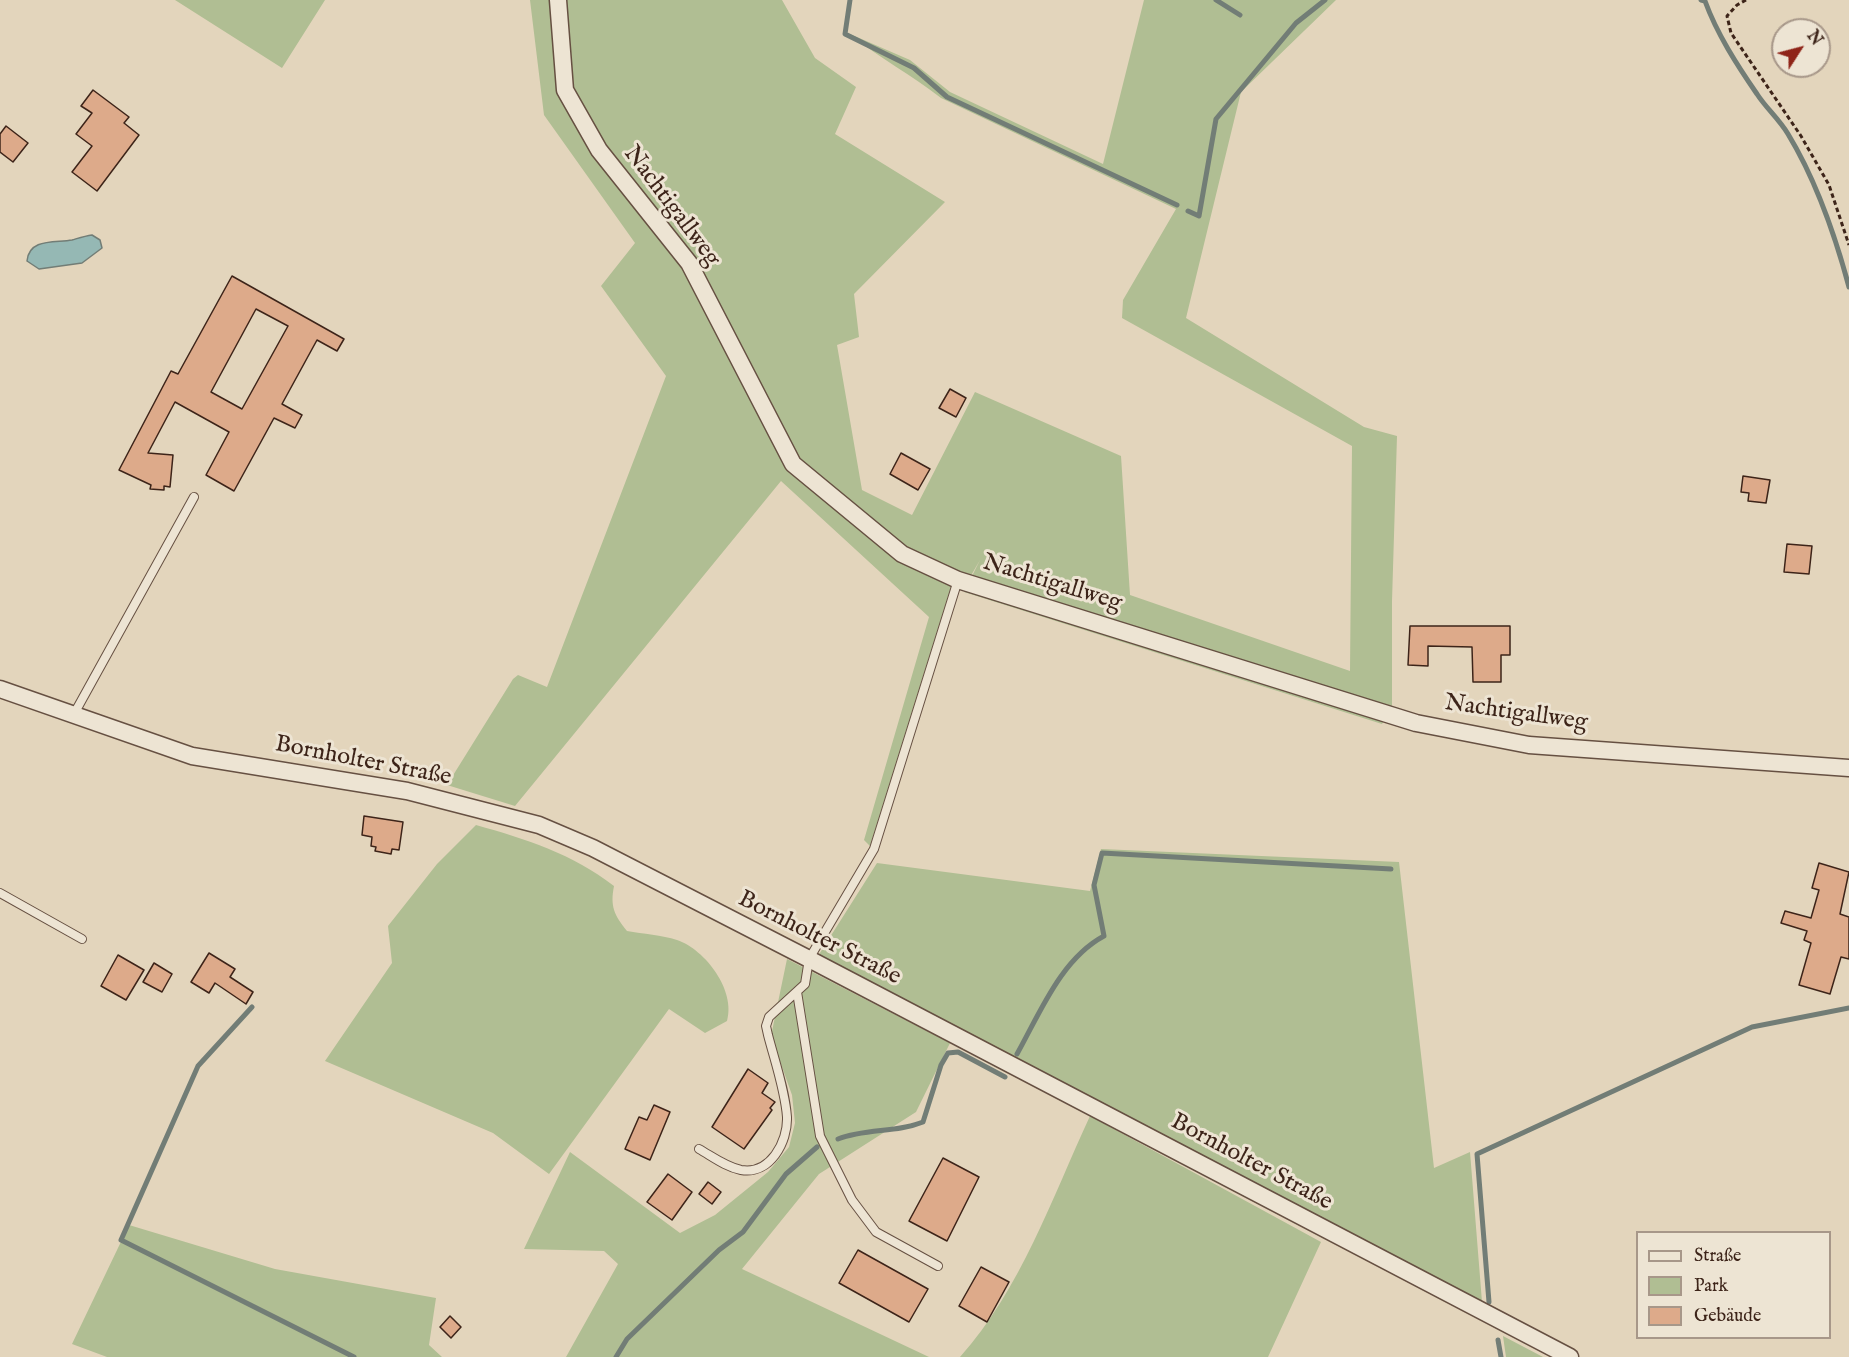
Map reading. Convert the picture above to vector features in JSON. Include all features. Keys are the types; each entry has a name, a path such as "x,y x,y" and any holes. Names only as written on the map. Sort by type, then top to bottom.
{"street":[{"name":"Nachtigallweg","path":"558,0 565,90 598,150 689,263 793,465 902,554 958,580 1416,723 1529,745 1849,768"},
{"name":"Bornholter Straße","path":"0,689 192,756 407,791 539,825 593,848 809,959 1570,1357"}],"lane":[{"path":"74,714 194,497"},
{"path":"699,1149 728,1166 744,1170 758,1168 777,1154 787,1132 787,1116 766,1026 775,1008 805,984 809,959 874,849 958,580"},
{"path":"0,893 82,939"},
{"path":"797,992 820,1136 852,1200 876,1232 938,1266"}],"path":[{"path":"1746,0 1737,4 1727,16 1731,33 1801,135 1818,165 1829,185 1849,245"}],"green space":[{"path":"175,0 325,0 282,68"},
{"path":"530,0 782,0 815,58 856,87 835,134 945,202 854,294 859,337 837,345 862,490 912,515 975,392 1121,456 1130,595 1350,671 1352,446 1122,318 1123,300 1176,209 941,98 850,34 910,60 950,92 1103,164 1144,0 1336,0 1241,92 1186,318 1364,427 1397,436 1392,601 1392,705 1382,724 964,592 980,560 969,579 955,574 870,846 864,840 929,617 781,481 515,806 447,785 513,679 518,675 547,687 666,376 601,286 635,243 544,115"},
{"path":"476,825 566,856 598,875 614,886 614,910 627,931 671,938 688,945 708,962 723,985 727,997 729,1009 727,1021 705,1033 669,1009 549,1174 493,1133 325,1061 392,963 388,926 437,864"},
{"path":"1101,849 1399,862 1434,1168 1470,1152 1482,1302 818,956 877,863 1090,891"},
{"path":"787,959 950,1043 916,1112 819,1174 742,1269 929,1357 566,1357 618,1264 604,1251 524,1249 570,1152 680,1233 715,1215 768,1172 789,1147 795,1123 792,1095 771,1036"},
{"path":"1090,1116 1321,1242 1268,1357 960,1357 982,1330 1018,1272 1034,1242"},
{"path":"129,1225 275,1269 436,1298 429,1345 442,1357 107,1357 72,1344"},
{"path":"1503,1336 1543,1357 1506,1357"}],"water":[{"path":"92,235 100,240 102,248 82,263 39,269 27,261 32,248 38,245"}],"building":[{"path":"93,90 129,117 124,123 139,135 97,191 72,172 92,146 76,134 92,113 81,106"},
{"path":"6,126 28,143 13,162 0,152 0,134"},
{"path":"232,276 344,339 337,351 317,340 282,404 302,415 295,428 274,418 234,491 206,475 229,432 175,402 148,453 173,455 170,487 164,486 164,490 150,489 151,485 119,470 171,371 178,374","holes":["256,309 288,326 242,409 211,392"]},
{"path":"950,389 966,398 956,417 939,408"},
{"path":"901,453 930,469 918,490 890,474"},
{"path":"1743,476 1770,480 1766,503 1748,501 1749,493 1741,492"},
{"path":"1787,544 1812,546 1809,574 1784,572"},
{"path":"1410,626 1510,626 1510,655 1501,655 1501,682 1473,682 1472,647 1428,646 1428,666 1408,665"},
{"path":"364,816 403,822 399,850 392,849 391,854 375,851 376,847 371,846 372,837 362,835"},
{"path":"1819,863 1849,872 1840,914 1849,917 1849,959 1841,957 1830,994 1799,985 1811,943 1804,940 1807,931 1781,923 1785,911 1811,918 1819,890 1812,888"},
{"path":"209,953 235,969 230,977 253,992 246,1004 215,983 209,993 191,982"},
{"path":"118,955 144,970 126,1000 101,986"},
{"path":"154,963 172,974 162,992 143,982"},
{"path":"748,1069 768,1083 762,1093 775,1102 770,1108 772,1110 744,1149 712,1127"},
{"path":"654,1105 670,1112 650,1160 625,1149 639,1117 647,1120"},
{"path":"943,1158 979,1177 947,1241 909,1221"},
{"path":"668,1174 692,1192 672,1220 647,1202"},
{"path":"708,1182 721,1192 712,1204 699,1194"},
{"path":"858,1250 928,1289 909,1322 839,1283"},
{"path":"981,1267 1009,1282 987,1322 959,1306"},
{"path":"450,1316 461,1327 451,1338 440,1327"}],"waterway":[{"path":"850,0 845,34 914,68 947,97 1177,205"},
{"path":"1216,0 1240,15"},
{"path":"1188,211 1199,216 1216,119 1296,23 1325,0"},
{"path":"1701,0 1705,1 1721,37 1742,72 1798,152 1824,208 1849,287"},
{"path":"1017,1054 1043,1005 1064,973 1076,958 1104,936 1094,885 1102,853 1391,869"},
{"path":"252,1007 198,1066 121,1240 354,1357"},
{"path":"1489,1302 1477,1154 1752,1027 1849,1008"},
{"path":"838,1139 923,1122 941,1065 948,1053 958,1052 1005,1077"},
{"path":"616,1357 627,1339 719,1250 743,1232 786,1174 817,1147"},
{"path":"1498,1340 1501,1357"}]}
